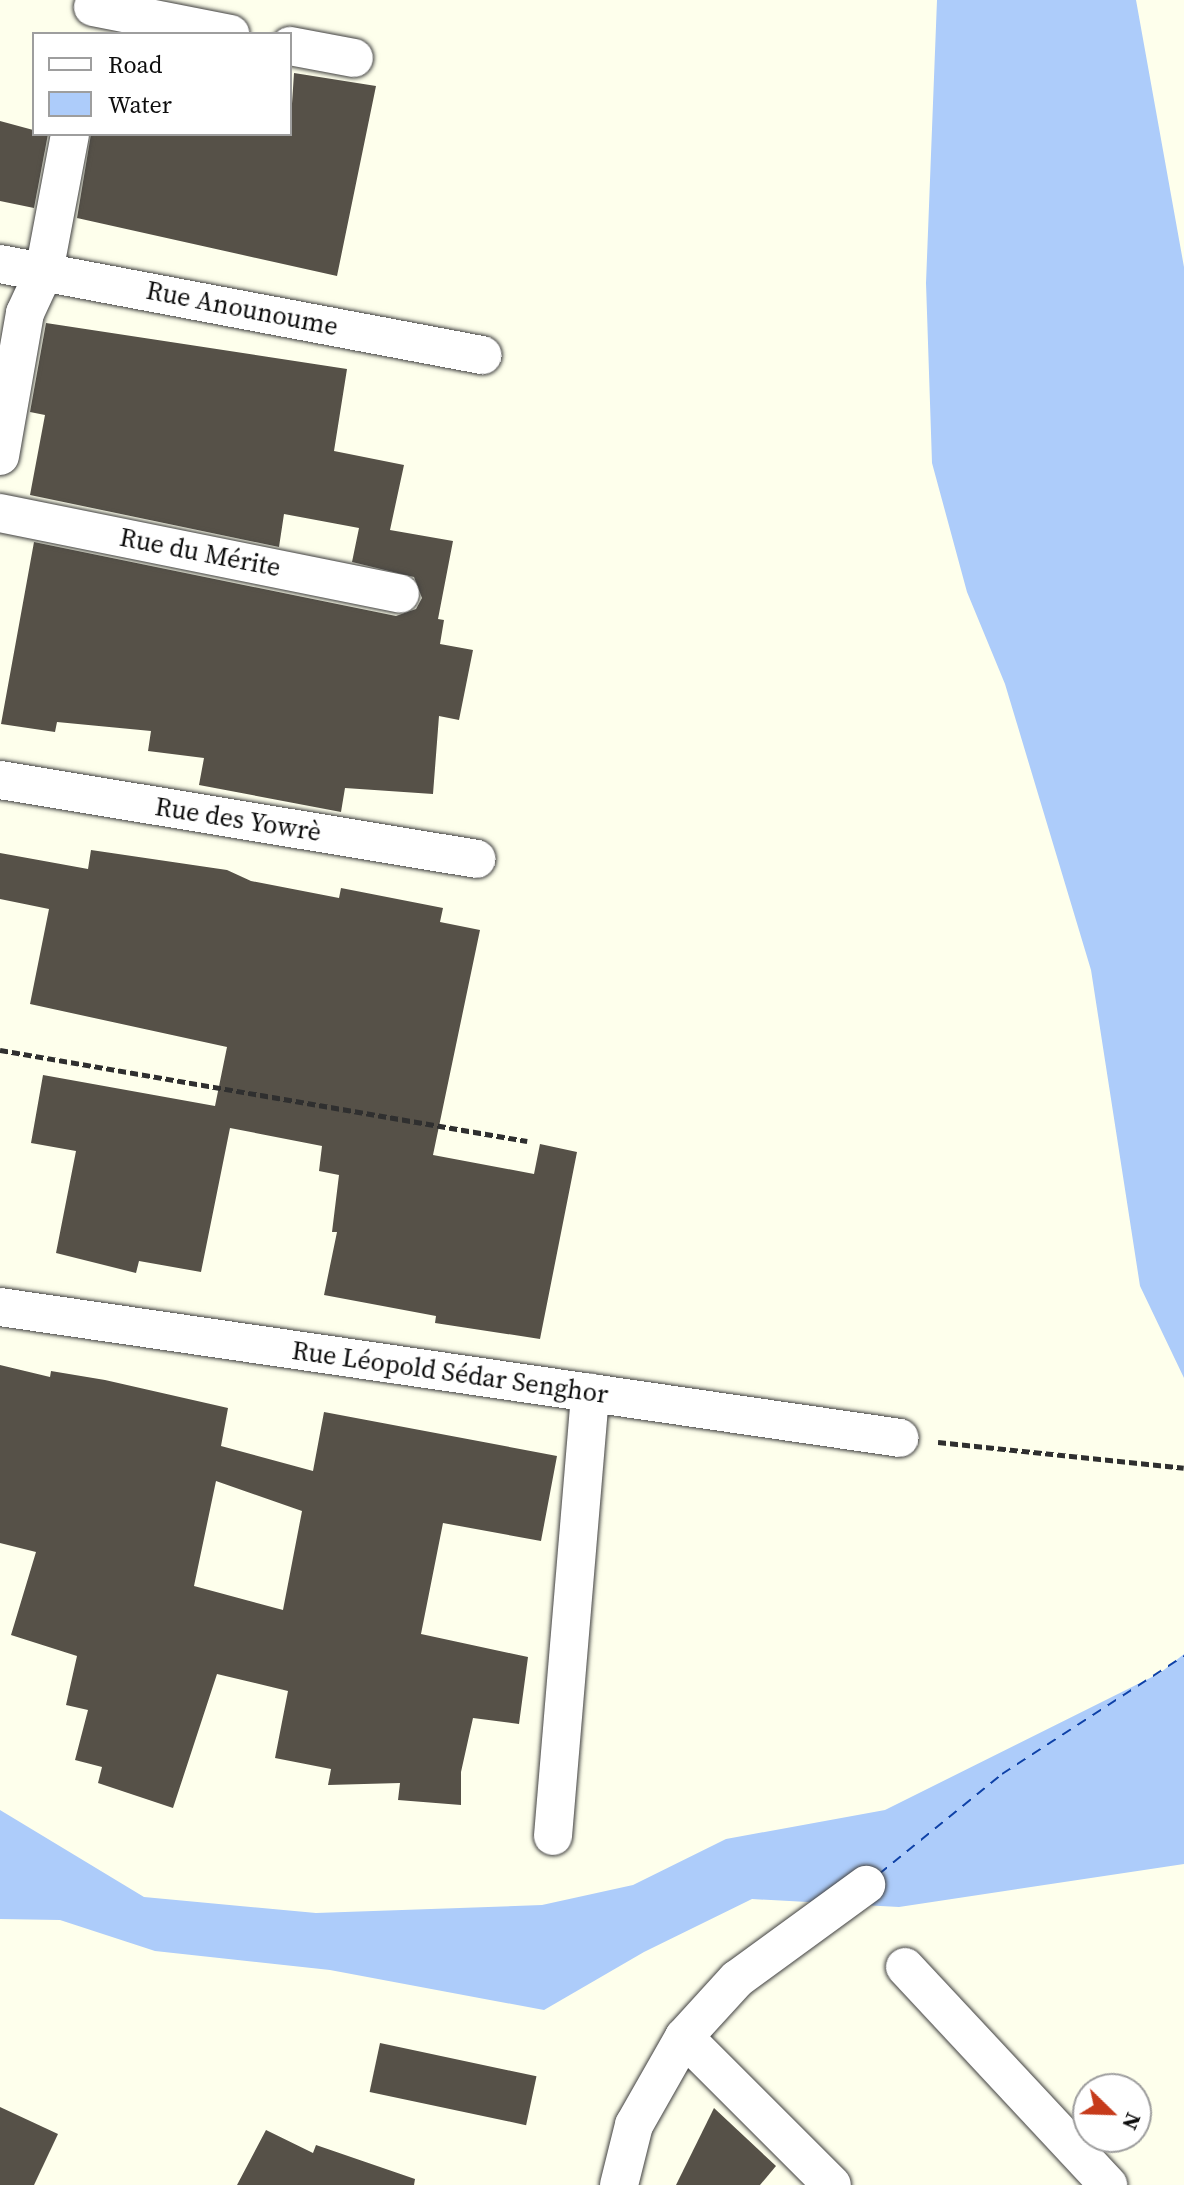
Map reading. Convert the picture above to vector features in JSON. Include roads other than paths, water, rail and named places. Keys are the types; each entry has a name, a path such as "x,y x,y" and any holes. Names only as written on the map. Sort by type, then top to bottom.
{"street":[{"path":"92,14 216,32"},
{"path":"292,46 354,58"},
{"path":"0,456 25,313 44,272 70,136"},
{"name":"Rue Anounoume","path":"0,264 483,355"},
{"name":"Rue du Mérite","path":"0,513 400,594"},
{"name":"Rue des Yowrè","path":"0,780 476,859"},
{"name":"Rue Léopold Sédar Senghor","path":"0,1307 900,1438"},
{"path":"553,1836 590,1393"},
{"path":"619,2185 634,2125 684,2037 737,1979 866,1885"},
{"path":"905,1967 1108,2185"},
{"path":"684,2037 832,2185"}],"water":[{"path":"937,0 1136,0 1184,267 1184,1378 1140,1286 1091,970 1005,684 967,592 932,463 926,283"},
{"path":"1184,1654 1184,1864 899,1907 752,1899 644,1952 544,2010 330,1970 155,1951 60,1920 0,1919 0,1810 144,1897 316,1913 542,1905 633,1885 726,1839 885,1810 1160,1673"}]}
